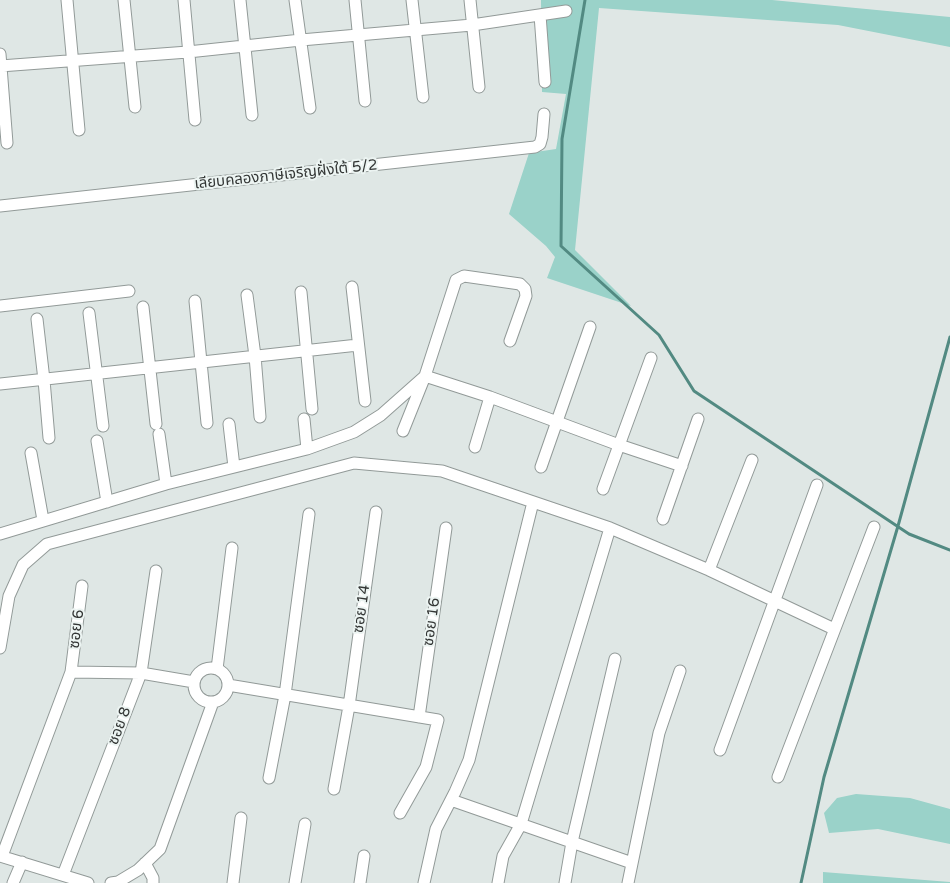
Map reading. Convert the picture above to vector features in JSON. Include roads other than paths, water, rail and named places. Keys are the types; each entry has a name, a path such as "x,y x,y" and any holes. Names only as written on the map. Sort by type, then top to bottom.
{"street":[{"path":"67,0 79,130"},
{"path":"124,0 135,107"},
{"path":"184,0 195,120"},
{"path":"240,0 252,115"},
{"path":"295,0 310,108"},
{"path":"355,0 365,101"},
{"path":"412,0 423,96"},
{"path":"470,0 480,87"},
{"path":"1,66 188,52 472,25 566,12"},
{"path":"540,15 545,82"},
{"path":"0,54 7,143"},
{"name":"เลียบคลองภาษีเจริญฝั่งใต้ 5/2","path":"0,206 535,148 540,144 542,137 544,114"},
{"path":"403,431 425,376 456,280 464,276 520,284 525,289 526,296 510,341"},
{"path":"352,287 366,401"},
{"path":"0,306 129,291"},
{"path":"301,292 312,410"},
{"path":"246,295 255,356 260,417"},
{"path":"195,301 207,422"},
{"path":"143,308 148,368 166,484"},
{"path":"89,313 103,426"},
{"path":"37,319 48,438"},
{"path":"541,467 590,327"},
{"path":"0,384 358,345"},
{"path":"603,489 651,358"},
{"path":"425,376 490,397 619,445 682,466"},
{"path":"0,534 166,484 307,449 354,432 374,420 425,376"},
{"path":"475,447 490,397"},
{"path":"304,419 307,449"},
{"path":"662,519 698,419"},
{"path":"229,424 234,467"},
{"path":"96,440 107,502"},
{"path":"31,453 43,520"},
{"path":"710,570 752,460"},
{"path":"0,648 9,596 23,564 48,544 354,463 442,471 610,528 710,570 834,629"},
{"path":"720,750 817,485"},
{"path":"424,883 436,829 469,760 533,502"},
{"name":"ซอย 14","path":"334,790 376,512"},
{"path":"269,778 285,695 309,514"},
{"name":"ซอย 16","path":"419,717 446,528"},
{"path":"498,883 503,856 521,824 610,528"},
{"path":"778,776 874,528"},
{"path":"217,669 232,548"},
{"name":"ซอย 8","path":"63,875 141,672 156,571"},
{"name":"ซอย 6","path":"1,856 71,672 82,586"},
{"path":"565,883 572,842 615,659"},
{"path":"205,668 217,669 223,672 227,678 228,685 226,693 222,698 213,702 206,701 196,694 194,682 196,676 205,668"},
{"path":"628,883 659,733 680,671"},
{"path":"71,672 141,672 194,682"},
{"path":"228,685 438,720 426,767 400,813"},
{"path":"111,883 118,882 131,874 160,849 213,702"},
{"path":"451,800 632,863"},
{"path":"232,883 241,818"},
{"path":"295,883 304,824"},
{"path":"1,856 86,883"},
{"path":"360,883 364,856"},
{"path":"13,883 22,862"},
{"path":"145,863 153,883"}],"waterway":[{"path":"585,0 562,139 561,246 659,335 694,391 909,534 950,550"},
{"path":"801,883 824,777 898,526 950,337"}]}
